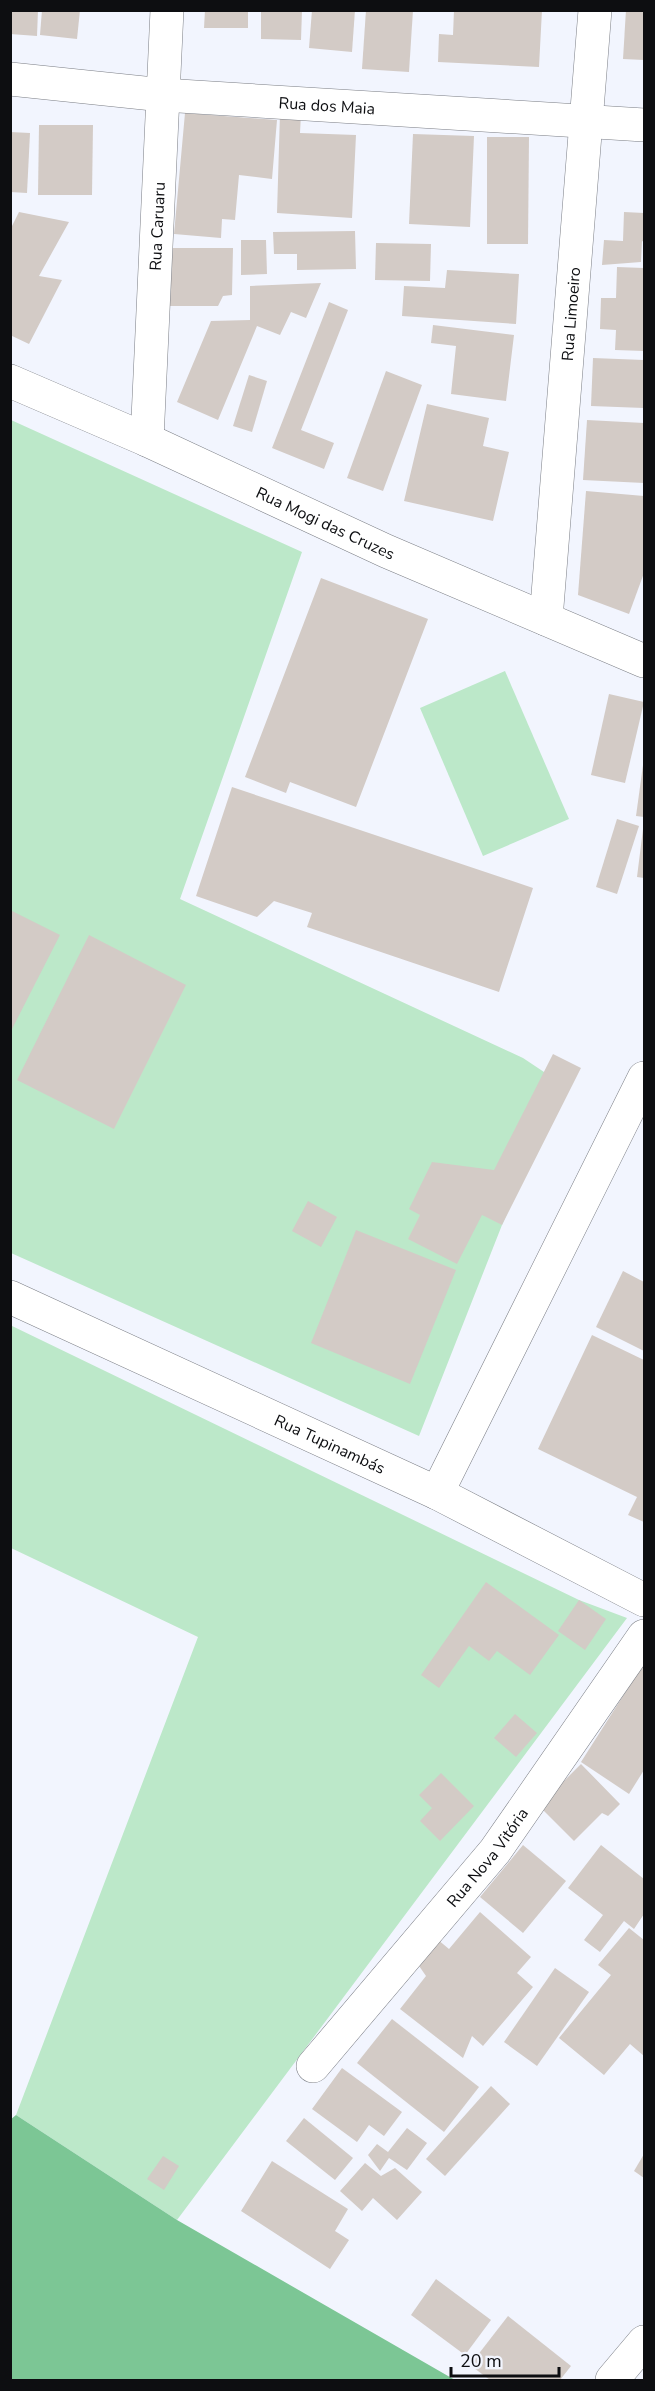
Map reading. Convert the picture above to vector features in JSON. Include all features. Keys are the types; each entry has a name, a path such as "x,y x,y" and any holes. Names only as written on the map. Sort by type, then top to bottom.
{"street":[{"name":"Rua Caruaru","path":"147,440 167,10"},
{"name":"Rua Limoeiro","path":"546,618 595,10"},
{"name":"Rua dos Maia","path":"10,79 163,95 645,125"},
{"name":"Rua Mogi das Cruzes","path":"10,381 147,440 386,551 645,661"},
{"path":"437,1493 645,1078"},
{"name":"Rua Tupinambás","path":"10,1297 437,1493 645,1599"},
{"name":"Rua Nova Vitória","path":"313,2066 495,1851 645,1636"},
{"path":"612,2380 645,2342"}],"green space":[{"path":"11,420 302,552 180,899 523,1058 565,1086 502,1225 419,1436 11,1253"},
{"path":"505,671 569,819 483,856 420,708"},
{"path":"10,1325 579,1600 627,1618 177,2220 16,2115 198,1637 11,1548"},
{"path":"16,2115 177,2220 455,2380 11,2380 10,2120"}],"building":[{"path":"10,10 38,10 37,36 10,34"},
{"path":"42,10 80,10 77,39 40,35"},
{"path":"205,10 248,10 248,28 204,28"},
{"path":"261,10 302,10 301,40 261,39"},
{"path":"312,10 355,10 352,52 309,48"},
{"path":"366,10 413,10 409,72 362,69"},
{"path":"454,10 542,10 539,67 438,62 439,34 453,35"},
{"path":"626,10 644,10 644,60 623,59"},
{"path":"185,113 277,120 272,179 239,175 235,220 222,219 221,238 174,234"},
{"path":"280,113 301,114 300,133 356,135 352,218 277,213"},
{"path":"39,125 93,125 92,195 38,195"},
{"path":"10,132 30,133 27,193 10,192"},
{"path":"413,134 474,136 470,227 409,224"},
{"path":"487,137 529,137 528,244 487,244"},
{"path":"19,212 69,222 39,276 62,280 29,344 10,335 10,230"},
{"path":"624,212 644,213 641,262 602,265 604,240 623,241"},
{"path":"355,231 356,269 297,270 297,254 274,254 273,232"},
{"path":"241,240 266,240 267,274 241,275"},
{"path":"376,243 431,244 430,281 375,280"},
{"path":"166,248 233,248 232,295 223,296 218,306 166,306"},
{"path":"617,267 644,268 644,351 615,350 616,330 600,329 601,298 616,298"},
{"path":"447,270 519,274 516,324 402,316 404,286 445,288"},
{"path":"321,283 306,318 291,312 280,335 257,326 218,420 177,402 211,321 250,320 250,286"},
{"path":"329,302 348,310 301,430 334,443 324,469 272,448"},
{"path":"433,325 514,335 506,401 451,394 456,346 431,343"},
{"path":"593,358 644,360 644,408 591,406"},
{"path":"386,371 422,385 383,491 347,478"},
{"path":"249,375 267,381 252,432 233,426"},
{"path":"427,404 489,418 483,446 509,452 493,521 404,501"},
{"path":"587,420 644,423 644,483 583,480"},
{"path":"586,491 644,496 644,573 629,614 578,595"},
{"path":"321,578 428,619 356,807 290,782 286,793 245,777"},
{"path":"609,694 644,702 625,783 591,775"},
{"path":"644,765 644,817 636,816"},
{"path":"232,787 533,888 499,992 307,927 312,913 274,901 257,917 196,896"},
{"path":"617,819 639,826 617,894 596,887"},
{"path":"644,829 644,878 637,877"},
{"path":"10,910 60,935 10,1033"},
{"path":"89,935 186,985 114,1129 17,1080"},
{"path":"553,1054 581,1068 502,1225 482,1215 457,1264 408,1239 420,1215 409,1209 432,1162 494,1170"},
{"path":"308,1201 337,1217 321,1247 292,1231"},
{"path":"356,1230 456,1270 410,1384 311,1343"},
{"path":"623,1271 644,1282 644,1351 596,1327"},
{"path":"592,1335 644,1360 644,1522 628,1515 637,1497 538,1449"},
{"path":"486,1582 559,1635 530,1675 497,1651 489,1661 469,1646 439,1688 421,1675"},
{"path":"579,1600 606,1619 585,1650 558,1631"},
{"path":"644,1663 644,1770 629,1794 581,1762"},
{"path":"515,1714 537,1733 516,1757 494,1738"},
{"path":"581,1764 620,1804 608,1816 602,1813 574,1841 539,1806"},
{"path":"441,1773 474,1806 440,1841 420,1821 432,1808 419,1795"},
{"path":"523,1845 566,1881 523,1933 480,1897"},
{"path":"601,1845 644,1879 644,1914 634,1929 624,1921 600,1952 584,1940 603,1915 568,1888"},
{"path":"480,1912 531,1957 517,1973 533,1987 483,2046 472,2036 463,2058 400,2009 426,1976 417,1963 437,1939 449,1949"},
{"path":"629,1928 644,1940 644,2056 630,2044 604,2075 559,2038 611,1975 598,1965"},
{"path":"555,1968 589,1992 537,2066 504,2042"},
{"path":"392,2019 479,2087 444,2132 357,2063"},
{"path":"342,2068 402,2112 384,2136 369,2125 357,2142 312,2109"},
{"path":"491,2086 510,2104 445,2176 426,2159"},
{"path":"304,2118 353,2158 335,2180 286,2141"},
{"path":"407,2128 427,2143 407,2170 389,2158 380,2171 368,2155 377,2144 388,2152"},
{"path":"644,2154 644,2178 634,2171"},
{"path":"163,2156 179,2166 164,2190 147,2179"},
{"path":"272,2161 348,2209 335,2231 349,2240 330,2269 241,2211"},
{"path":"365,2163 381,2176 395,2168 422,2192 397,2220 373,2198 362,2211 340,2191"},
{"path":"436,2279 491,2320 465,2355 411,2315"},
{"path":"508,2316 571,2366 560,2380 490,2380 470,2365"}]}
